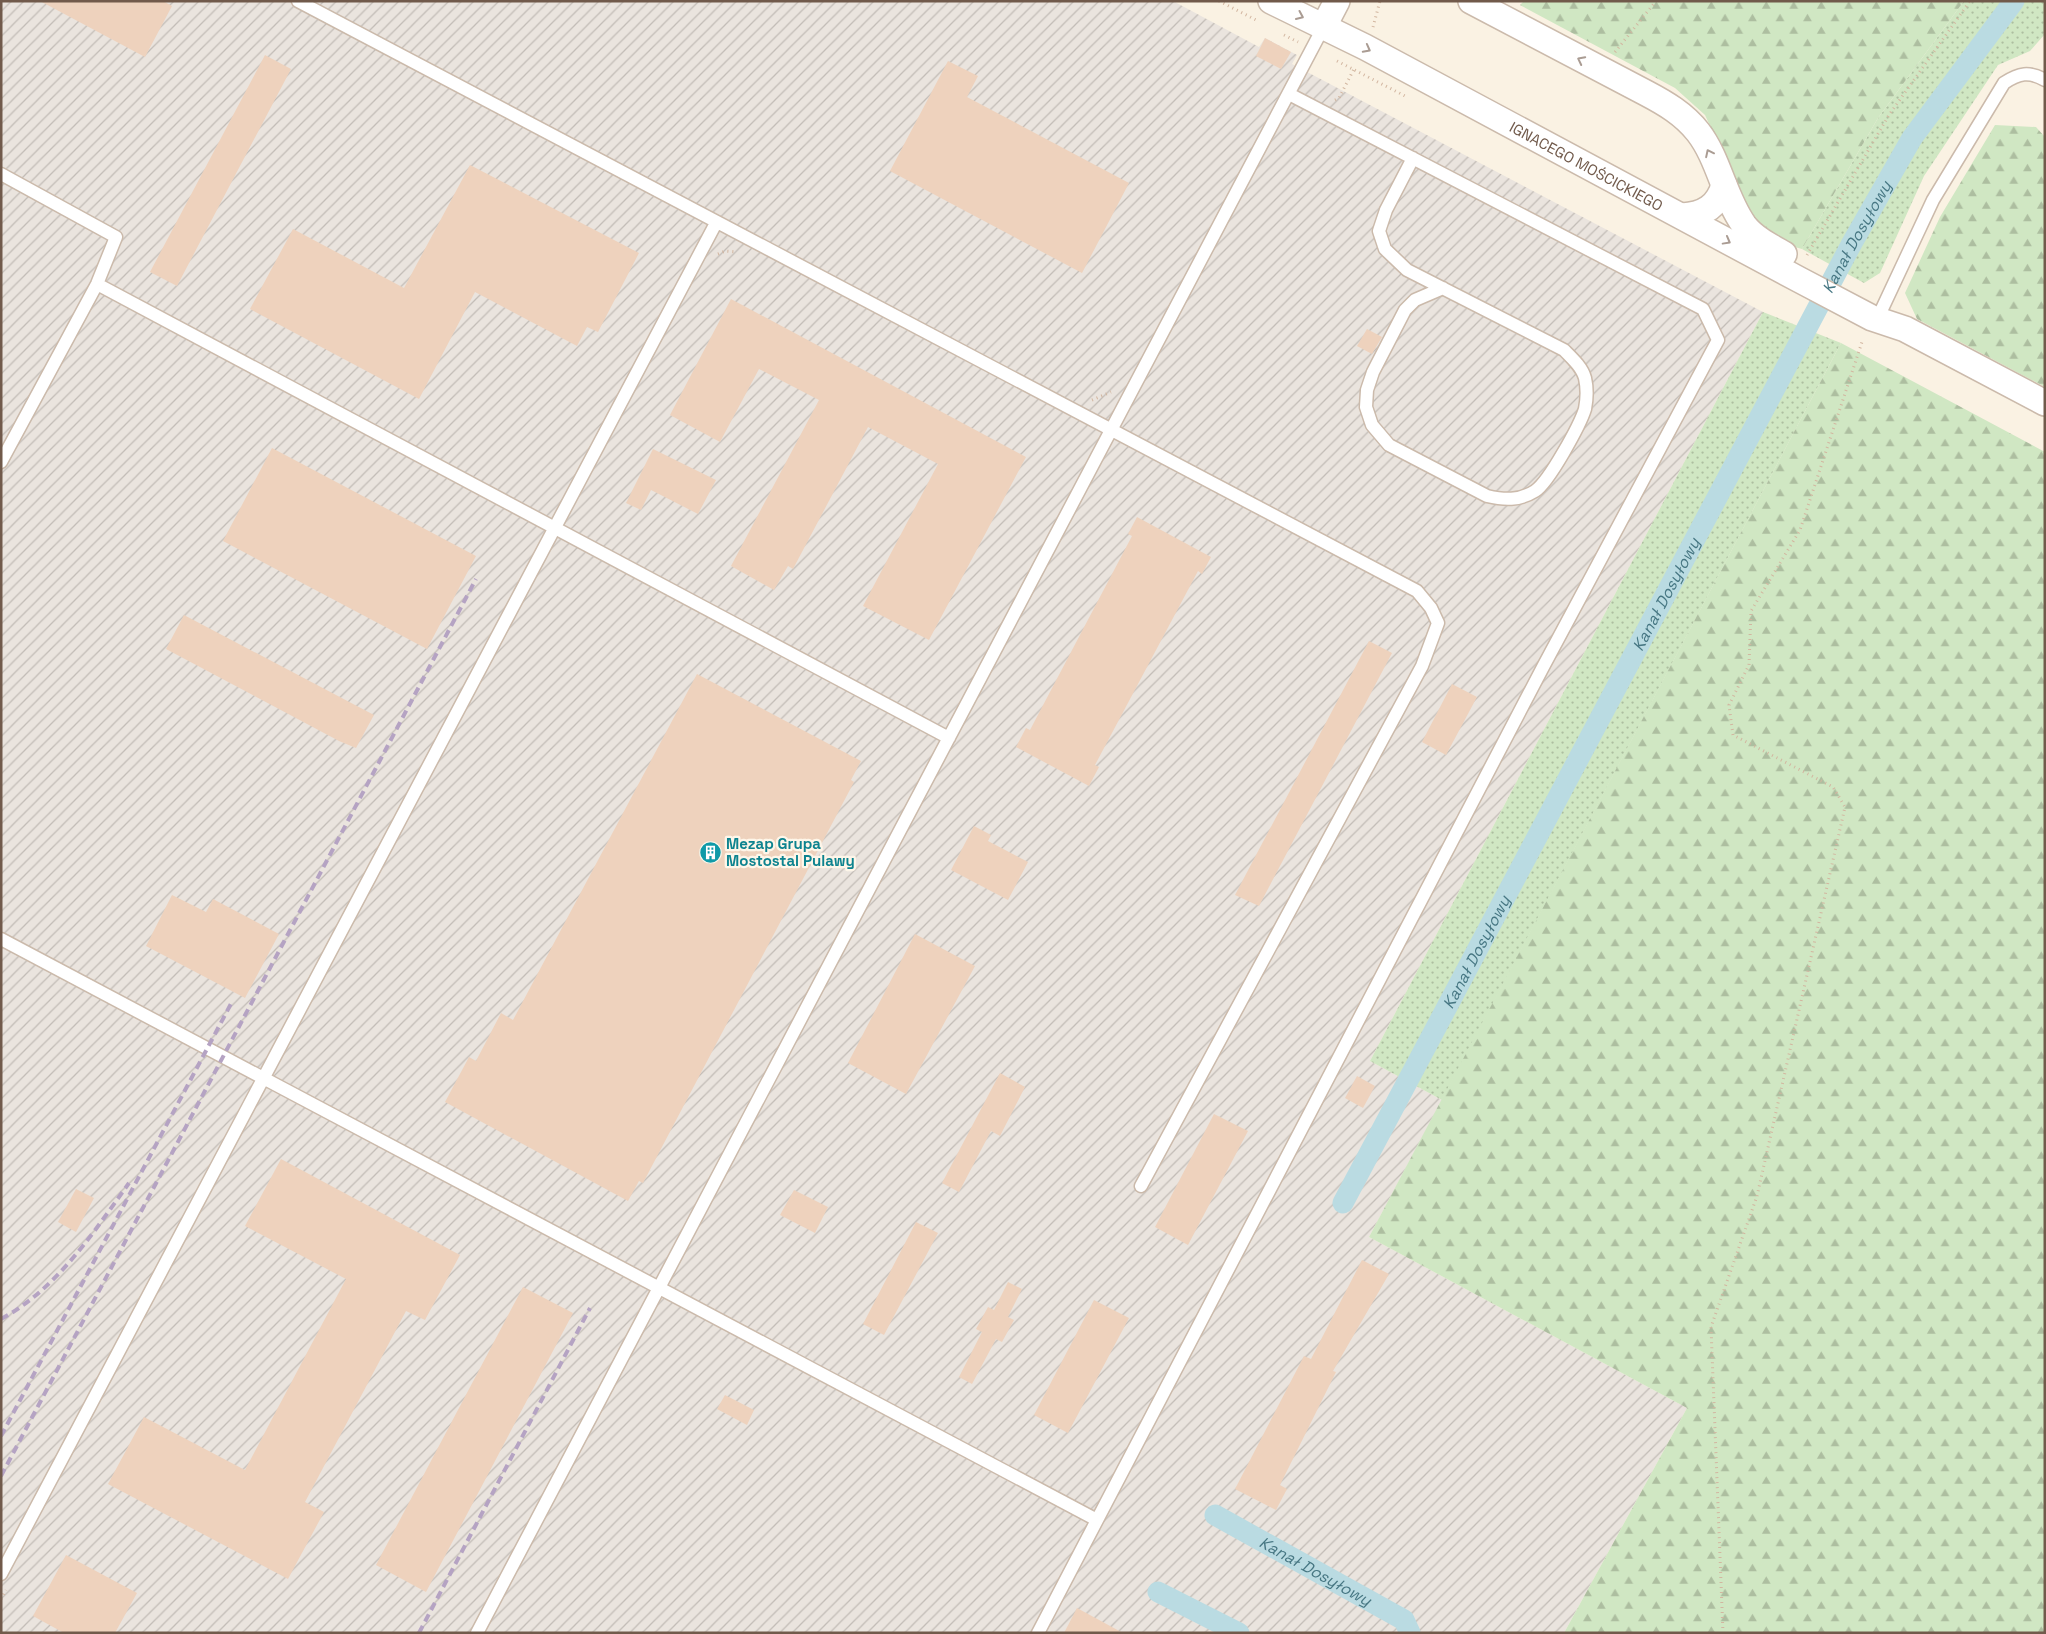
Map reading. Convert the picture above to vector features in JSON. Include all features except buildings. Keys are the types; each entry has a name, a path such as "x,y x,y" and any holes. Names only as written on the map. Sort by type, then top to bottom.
{"street":[{"path":"1324,26 1337,1"},
{"name":"IGNACEGO MOŚCICKIEGO","path":"1471,1 1664,103 1687,120 1698,133 1744,225 1754,235 1801,270"},
{"name":"IGNACEGO MOŚCICKIEGO","path":"1275,2 1324,26 1682,216 1801,270 1905,329 2045,403"},
{"path":"1682,216 1697,215 1711,207 1721,194 1724,185"}],"lane":[{"path":"298,1 1417,592 1431,608 1438,623 1422,666 1141,1186"},
{"path":"477,1633 1324,26"},
{"path":"1867,307 2004,83 2023,73 2036,75 2045,80"},
{"path":"1038,1633 1548,659 1718,340 1702,309 1289,94"},
{"path":"1413,158 1386,210 1380,231 1385,249 1408,270 1564,350 1576,361 1585,376 1587,392 1585,409 1576,428 1547,480 1536,490 1520,498 1504,500 1487,496 1389,444 1372,425 1366,407 1367,390 1373,372 1405,310 1416,300 1443,288"},
{"path":"1,174 116,237 97,284 1,462"},
{"path":"1,1574 716,223"},
{"path":"97,284 949,738"},
{"path":"1,939 1097,1520"}],"path":[{"path":"1601,70 1656,1"},
{"path":"1801,270 1889,115 1970,1"},
{"path":"1723,1633 1711,1327 1757,1196 1845,807 1833,787 1733,735 1730,704 1749,665 1751,611 1800,530 1864,336 1867,307"}],"shaded area":[{"path":"1,1 1173,1 1259,47 1265,38 1297,55 1292,64 1763,312 1370,1061 1442,1100 1369,1237 1687,1408 1564,1633 1,1633"}],"green space":[{"path":"1524,1 1964,1 1878,118 1802,249 1777,242 1754,221 1705,115 1675,88 1520,5"},
{"path":"1964,1 2045,1 2045,34 2030,51 1998,65 1924,176 1880,273 1864,283 1802,249 1878,118"},
{"path":"1995,125 2036,127 2045,137 2045,387 1917,319 1905,293 1940,217"},
{"path":"1763,312 1841,343 1442,1100 1370,1061"},
{"path":"1841,343 2045,452 2045,1633 1564,1633 1687,1408 1369,1237"}],"waterway":[{"name":"Kanał Dosyłowy","path":"1343,1203 1852,243 1912,138 2014,1"},
{"name":"Kanał Dosyłowy","path":"1215,1515 1404,1620 1410,1633"},
{"path":"1158,1592 1239,1633"}],"railway":[{"path":"1,1476 476,579"},
{"path":"1,1436 233,1000"},
{"path":"1,1319 21,1307 57,1276 87,1240 129,1183"},
{"path":"419,1633 590,1308"}],"place":[{"name":"Mezap Grupa Mostostal Pulawy","path":"710,852"}]}
